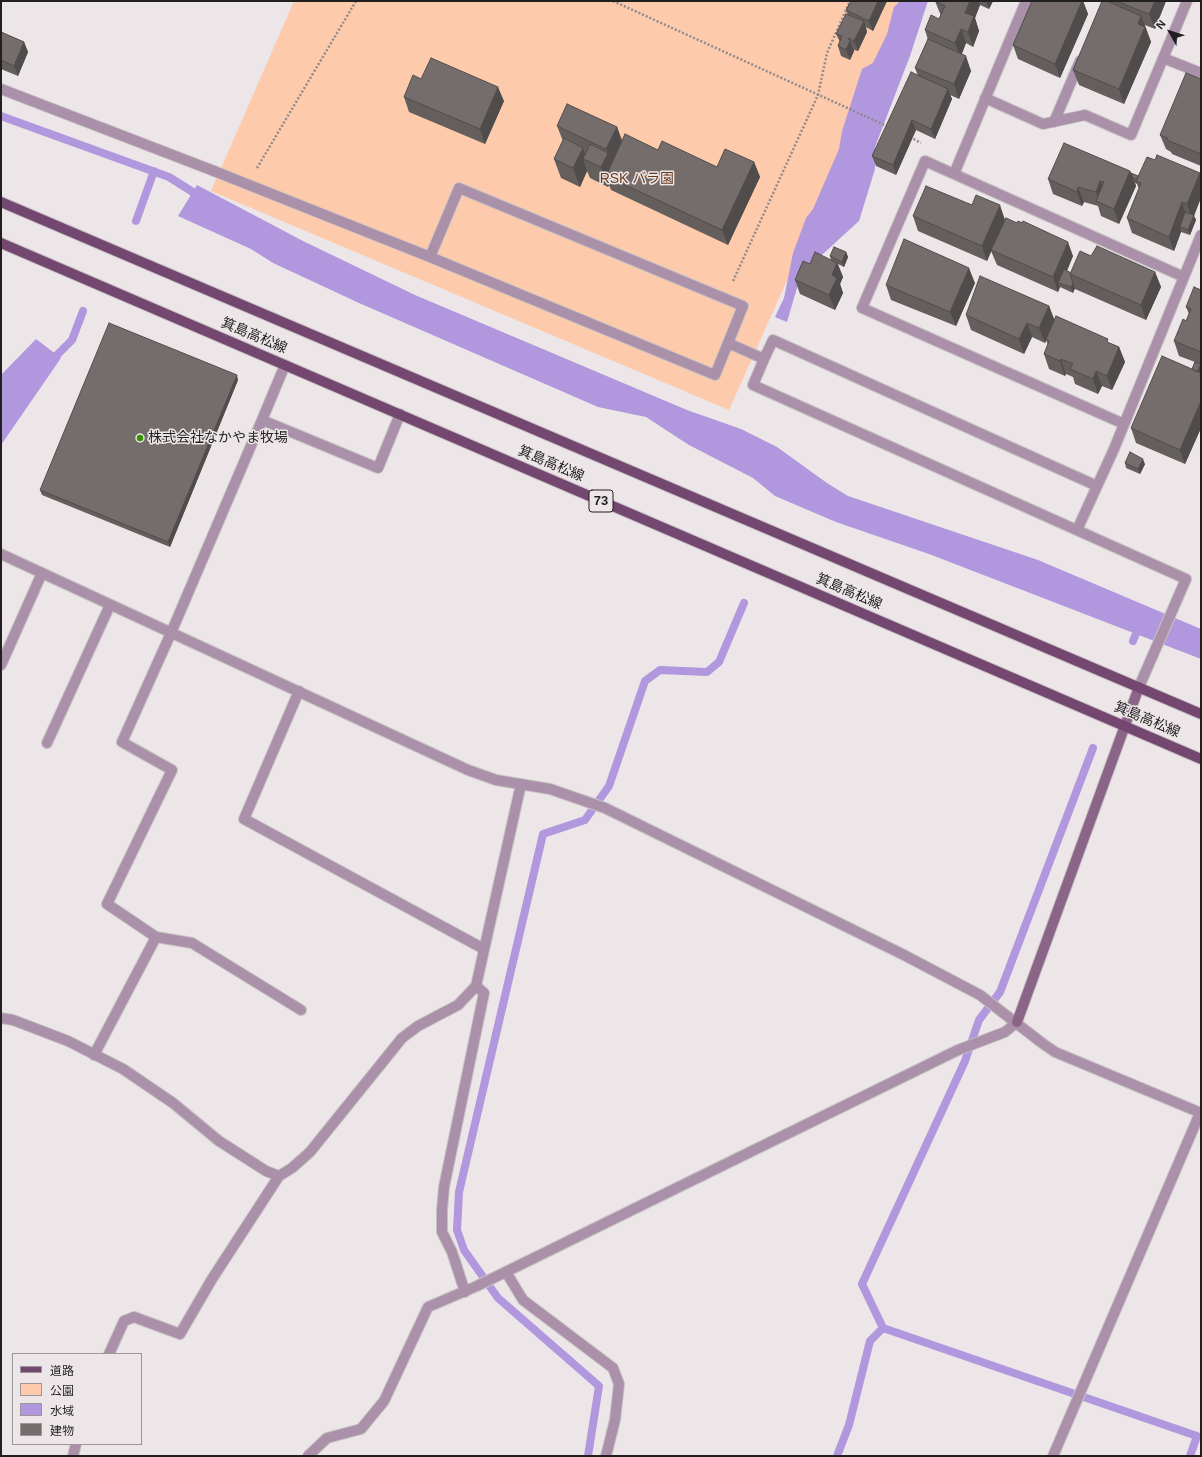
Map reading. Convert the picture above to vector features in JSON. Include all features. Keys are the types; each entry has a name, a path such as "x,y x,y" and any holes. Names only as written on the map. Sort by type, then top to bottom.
{"main road":[{"name":"箕島高松線","path":"1,202 1201,714"},
{"name":"箕島高松線","path":"1,243 1201,759"}],"street":[{"path":"954,174 1026,1"},
{"path":"985,98 1043,124 1085,115 1131,135 1187,1"},
{"path":"1054,122 1084,51"},
{"path":"1163,58 1201,73"},
{"path":"1,89 214,171 430,257 715,375 744,306 459,188 430,257"},
{"path":"1124,424 862,308 925,161 1184,277"},
{"path":"1077,530 1124,424 1201,236"},
{"path":"308,1456 327,1438 361,1429 384,1401 428,1307 465,1292 958,1050 1005,1032 1017,1022 1124,726 1139,687 1186,579 753,384 755,355 773,340 1097,486"},
{"path":"728,343 755,355"},
{"path":"285,365 171,633 122,742 172,770 107,904 156,937 192,943 301,1010"},
{"path":"262,420 378,468 400,414"},
{"path":"1,554 468,770 496,780 550,789 606,808 904,955 980,995 1055,1052 1200,1113 1053,1456"},
{"path":"1,665 42,573"},
{"path":"47,743 110,605"},
{"path":"299,692 244,819 484,949"},
{"path":"109,1353 124,1321 134,1317 180,1334 212,1279 278,1176 292,1168 310,1152 402,1038 418,1026 458,1005 476,986 521,784"},
{"path":"94,1055 156,937"},
{"path":"465,1292 452,1252 442,1232 442,1210 444,1188 484,993 476,986"},
{"path":"1,1018 13,1020 68,1041 123,1069 167,1098 219,1141 266,1171 278,1176"},
{"path":"506,1272 523,1300 613,1368 619,1384 615,1420 606,1456"},
{"path":"73,1456 76,1445"}],"path":[{"path":"247,184 356,1"},
{"path":"613,1 894,129"},
{"path":"725,298 818,95 827,54 850,1"},
{"path":"907,135 921,142 925,161"}],"green space":[{"name":"RSK バラ園","path":"294,1 912,1 729,410 211,191"}],"water":[{"path":"900,1 928,1 910,56 875,147 875,169 859,221 801,274 787,322 775,317 784,298 793,253 806,218 813,209 839,149 842,131 862,69 873,63 887,34 894,7"},
{"path":"197,185 303,241 415,295 687,410 741,429 777,447 827,483 848,496 1038,560 1201,629 1201,659 929,554 836,522 775,496 753,478 689,445 646,417 598,407 359,303 273,263 251,249 178,216"},
{"path":"36,339 61,358 1,445 1,375"}],"building":[{"path":"851,1 878,1 869,21 846,10"},
{"path":"935,1 970,1 965,13 974,16 968,32 961,29 955,43 925,30 931,15 939,19 945,6"},
{"path":"1032,1 1082,1 1055,64 1013,45"},
{"path":"1102,1 1107,1 1141,16 1138,24 1145,27 1119,89 1073,70"},
{"path":"1116,1 1155,1 1149,14"},
{"path":"846,14 864,21 854,41 848,38 850,41 846,50 838,46 842,36 836,34"},
{"path":"1,32 24,42 14,66 1,60"},
{"path":"928,39 966,56 954,84 915,68"},
{"path":"431,58 498,87 480,129 404,97 413,75 421,79"},
{"path":"911,72 948,89 931,129 912,120 893,165 872,156"},
{"path":"1186,73 1201,79 1201,154 1167,140 1168,138 1160,135"},
{"path":"567,104 617,127 606,149 557,126"},
{"path":"625,134 658,150 662,141 717,167 725,149 754,162 722,230 606,176"},
{"path":"564,138 583,148 573,168 554,159"},
{"path":"1064,143 1130,171 1114,209 1096,201 1104,182 1100,181 1096,192 1078,187 1077,192 1048,179"},
{"path":"590,144 608,153 601,167 583,159"},
{"path":"1157,155 1200,173 1187,204 1182,202 1169,237 1127,218 1141,183 1136,181 1147,157 1155,160"},
{"path":"1131,173 1138,176 1137,180 1133,178"},
{"path":"926,186 972,205 976,195 1000,205 982,246 913,216"},
{"path":"1185,212 1194,215 1188,230 1180,227"},
{"path":"1006,218 1017,223 1018,221 1022,223 1023,221 1068,242 1053,277 991,250"},
{"path":"904,239 969,268 950,312 886,285"},
{"path":"1097,246 1155,272 1141,305 1070,274 1080,251 1091,256"},
{"path":"834,247 846,252 842,262 830,256"},
{"path":"815,252 837,263 832,275 837,278 829,295 795,280 803,261 810,264"},
{"path":"1064,269 1071,273 1073,283 1071,287 1058,283"},
{"path":"980,276 1049,306 1039,328 1027,323 1019,339 966,315"},
{"path":"1194,287 1201,290 1201,352 1174,341 1183,319 1186,321 1191,309 1186,307"},
{"path":"1056,316 1108,339 1107,342 1119,347 1107,376 1096,371 1093,379 1070,369 1073,364 1061,359 1060,361 1044,354 1049,341 1046,339"},
{"name":"株式会社なかやま牧場","path":"109,323 237,375 168,542 40,490"},
{"path":"1162,356 1201,373 1201,401 1180,450 1131,428"},
{"path":"1195,362 1201,364 1197,372 1192,369"},
{"path":"1130,452 1143,459 1138,469 1125,463"}],"waterway":[{"path":"1,116 169,177 196,194 194,199"},
{"path":"136,221 154,171"},
{"path":"51,361 72,340 83,311"},
{"path":"588,1456 599,1386 498,1298 464,1250 457,1230 459,1192 543,834 585,820 609,786 645,681 660,670 707,672 719,662 744,603"},
{"path":"1133,641 1140,624"},
{"path":"1093,748 1000,992 979,1020 965,1061 862,1284 883,1328 1197,1436 1190,1456"},
{"path":"837,1456 849,1425 870,1341 883,1328"}],"place":[{"name":"株式会社なかやま牧場","path":"140,438"}]}
